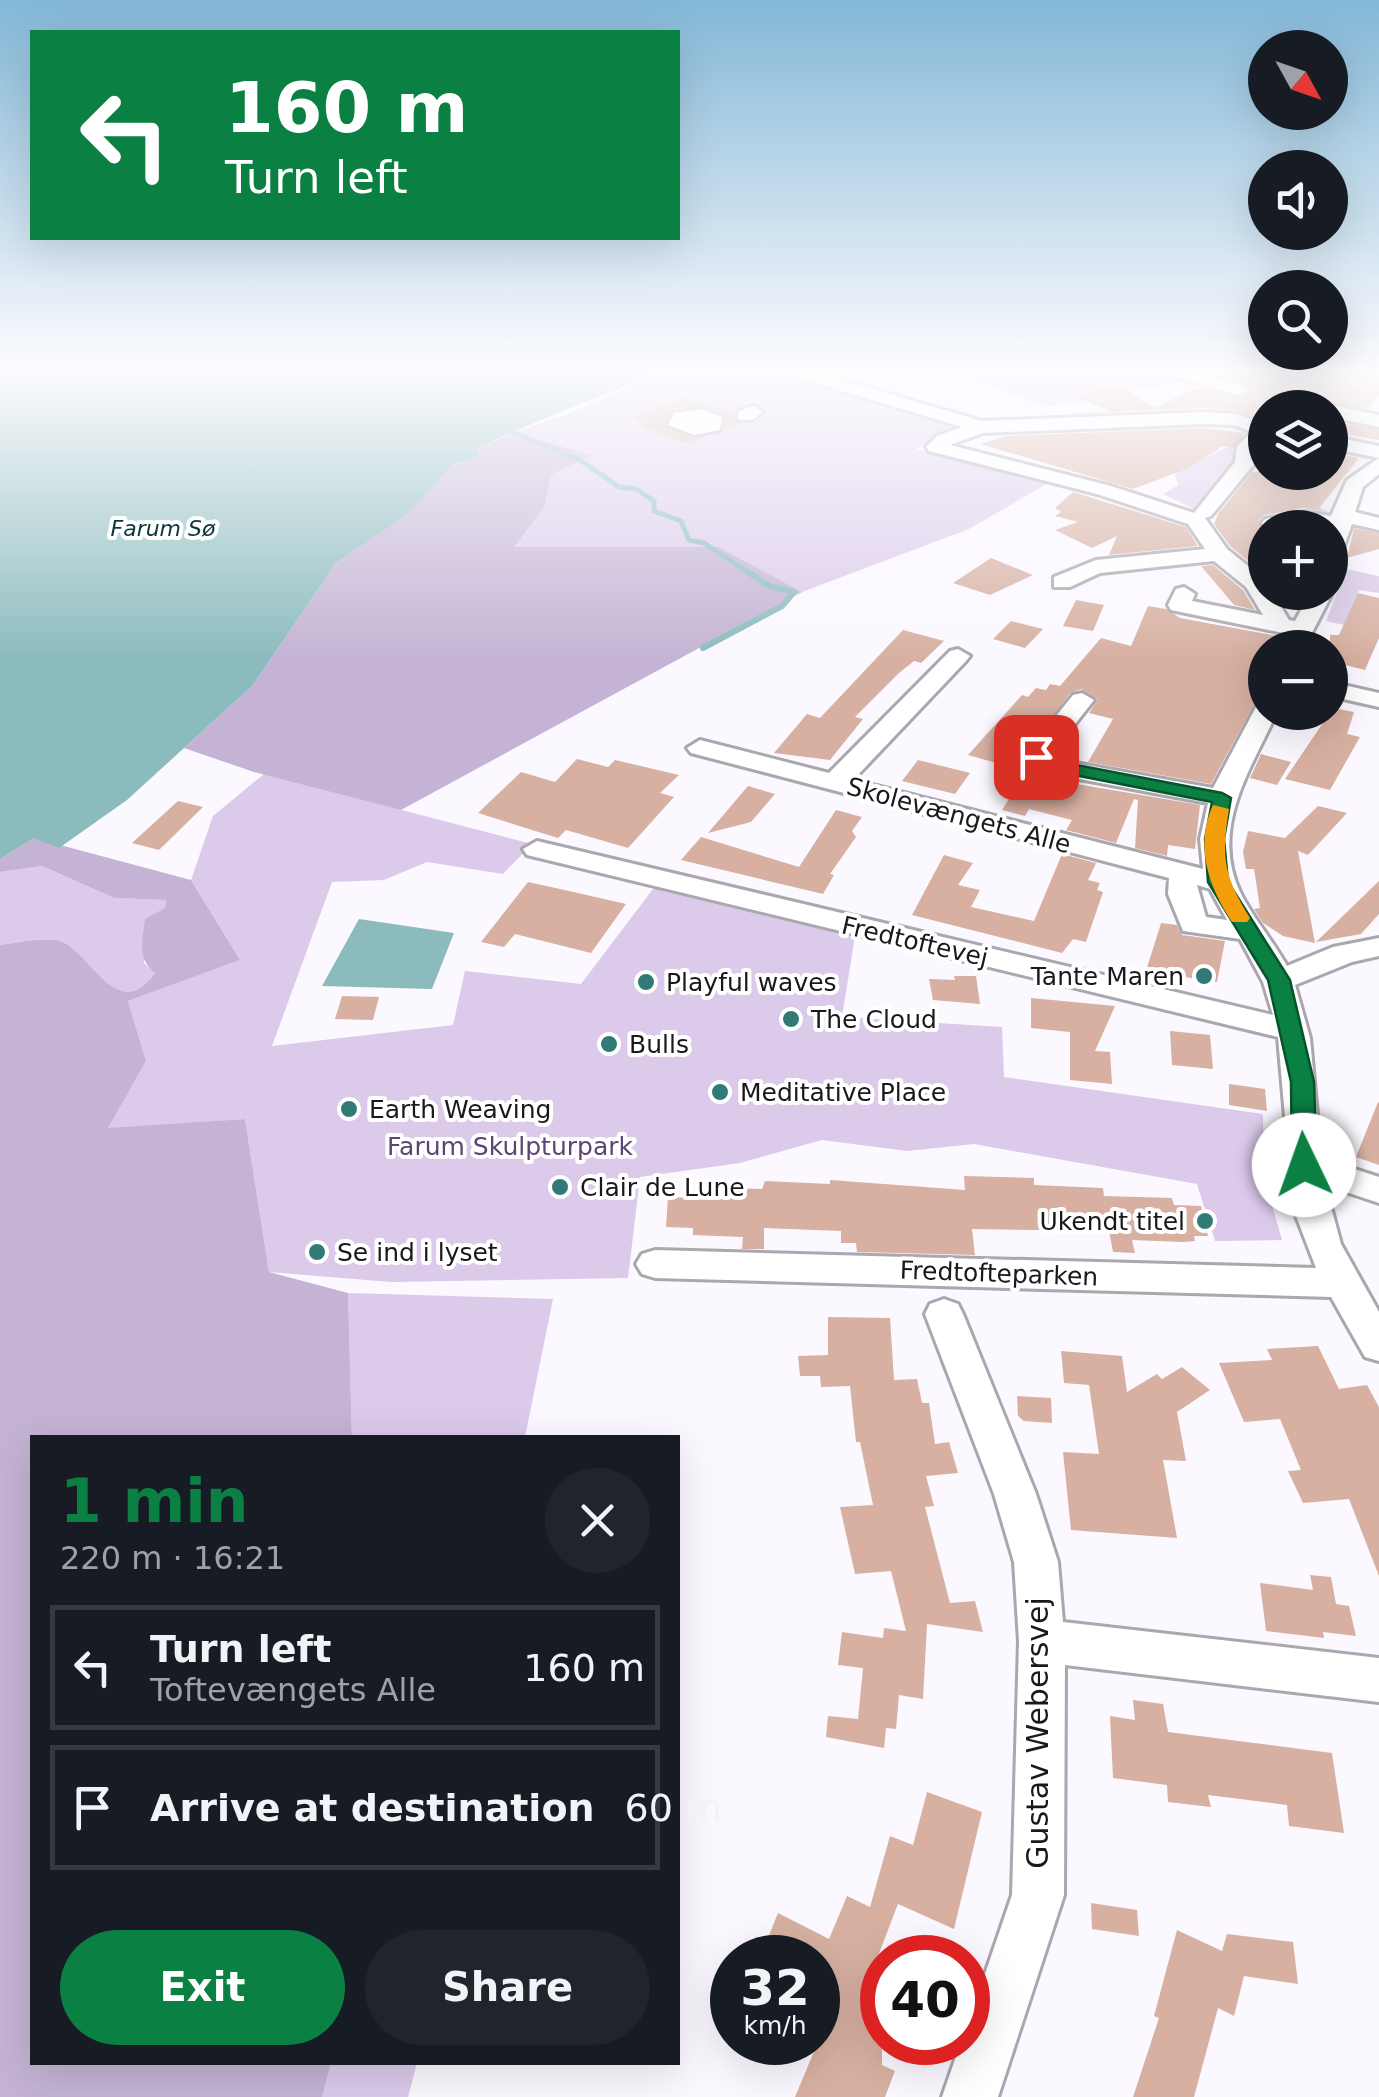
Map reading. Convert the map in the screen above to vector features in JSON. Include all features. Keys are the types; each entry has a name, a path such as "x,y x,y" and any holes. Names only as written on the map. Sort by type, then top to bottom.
{"street":[{"path":"1006,465 1200,516 1219,554 1254,583 1289,630"},
{"path":"1200,516 1242,465"},
{"path":"1344,510 1357,479 1378,465"},
{"path":"1348,520 1379,524"},
{"path":"1062,582 1114,564 1219,554"},
{"path":"1184,594 1180,605 1277,630"},
{"path":"835,783 958,656"},
{"path":"1348,690 1379,700"},
{"path":"1082,700 1036,757 1045,764 1222,798"},
{"path":"1256,730 1222,798 1214,839 1218,882 1279,980 1302,1082 1304,1165 1312,1213 1379,1346"},
{"name":"Skolevængets Alle","path":"700,748 1218,882"},
{"name":"Fredtoftevej","path":"537,849 1292,1030"},
{"path":"1183,874 1184,894 1194,925 1248,931"},
{"path":"1279,980 1344,954 1379,947"},
{"path":"1122,989 1126,958"},
{"path":"1304,1165 1379,1190"},
{"name":"Fredtofteparken","path":"655,1264 1344,1283"},
{"name":"Gustav Webersvej","path":"944,1314 1015,1494 1036,1562 1042,1642 1038,1895 970,2097"},
{"path":"1042,1642 1379,1680"}],"green space":[{"path":"570,465 983,465 1052,481 969,529 802,592 719,547 513,547 545,506 551,475"},
{"path":"1190,465 1235,465 1196,515 1188,512 1192,508 1163,494 1178,485 1175,475"},
{"path":"1348,569 1379,576 1379,593 1359,590 1344,625 1326,621 1330,610 1348,610"},
{"name":"Farum Skulpturpark","path":"264,774 532,844 503,874 427,862 384,880 332,882 272,1046 453,1025 465,971 581,984 656,885 855,936 842,1017 1002,1027 1004,1077 1263,1114 1264,1177 1282,1240 1215,1241 1197,1184 974,1144 907,1151 822,1140 740,1163 640,1177 628,1278 391,1282 269,1272 245,1119 107,1129 146,1061 128,1001 240,960 191,880 213,816"},
{"path":"42,866 114,898 166,900 165,908 145,920 144,963 155,973 142,987 129,992 117,989 62,943 40,940 0,945 0,872"},
{"path":"348,1293 553,1299 525,1435 352,1435"},
{"path":"330,2065 416,2065 408,2097 322,2097"}],"shaded area":[{"path":"453,465 572,465 551,475 545,506 514,547 719,547 802,592 401,810 254,772 184,748 253,685 336,563 405,515"},
{"path":"34,838 191,880 240,960 128,1001 146,1061 108,1128 245,1119 269,1272 348,1293 352,1435 30,1435 30,2065 330,2065 322,2097 0,2097 0,945 39,940 62,942 105,981 129,992 142,987 155,973 143,955 145,919 165,908 166,900 114,898 42,866 0,872 0,859"}],"water":[{"name":"Farum Sø","path":"0,465 453,465 406,515 336,563 253,685 127,800 59,848 34,838 0,859"},
{"path":"359,919 454,933 432,989 322,986"}],"building":[{"path":"1051,465 1194,465 1133,489"},
{"path":"1248,477 1248,490 1333,490 1319,508 1324,510 1248,510 1248,561 1230,546 1214,524"},
{"path":"1073,492 1186,527 1198,546 1109,555 1117,536 1092,548 1055,530 1078,522 1055,516 1061,512 1055,508"},
{"path":"1354,528 1379,533 1379,549 1348,558"},
{"path":"991,558 1033,575 990,595 953,583"},
{"path":"1213,565 1243,590 1248,608 1234,605 1201,566"},
{"path":"1358,593 1379,598 1379,638 1365,670 1348,666 1348,630 1341,630"},
{"path":"1076,600 1104,605 1093,631 1063,626"},
{"path":"1148,606 1166,609 1180,618 1248,630 1248,715 1211,784 1088,762 1113,719 1089,713 1098,699 1081,689 1070,693 1014,768 968,755 1022,695 1028,697 1036,688 1046,690 1050,684 1060,686 1101,638 1131,646"},
{"path":"1011,621 1043,629 1025,648 993,639"},
{"path":"903,630 944,641 921,663 914,661 899,673 855,717 863,719 830,760 774,753 807,714 820,718"},
{"path":"1348,711 1354,712 1347,734 1360,737 1330,790 1285,779 1318,730 1348,730"},
{"path":"1261,754 1291,762 1277,785 1250,778"},
{"path":"577,759 608,767 615,760 679,775 660,793 674,797 628,848 566,830 558,838 478,813 521,772 555,782"},
{"path":"918,760 970,773 955,794 902,781"},
{"path":"1024,775 1200,805 1195,849 1168,845 1167,856 1135,848 1138,800 1134,799 1116,843 1066,830 1072,820 1029,809 1025,816 1002,810"},
{"path":"748,786 775,794 751,822 708,833"},
{"path":"178,801 203,807 159,850 132,843"},
{"path":"1318,806 1347,813 1308,855 1298,851 1315,943 1283,936 1263,923 1254,909 1260,908 1254,869 1246,869 1243,852 1248,831 1285,838"},
{"path":"836,810 862,817 852,831 856,837 830,874 834,875 823,894 681,860 701,837 799,867"},
{"path":"1062,854 1096,863 1088,880 1100,883 1097,890 1103,892 1086,942 1073,939 1062,953 912,915 944,855 973,863 958,885 980,890 971,907 1034,921"},
{"path":"1379,881 1379,914 1361,934 1316,942"},
{"path":"528,882 626,904 591,953 515,934 504,947 481,942"},
{"path":"1161,923 1177,925 1182,935 1225,941 1217,982 1146,971"},
{"path":"954,976 976,976 980,1004 933,1000 929,979 955,980"},
{"path":"342,996 379,997 373,1020 335,1019"},
{"path":"1031,998 1115,1006 1095,1051 1110,1052 1112,1084 1070,1080 1070,1032 1031,1028"},
{"path":"1170,1031 1210,1035 1213,1069 1172,1065"},
{"path":"1229,1084 1265,1089 1267,1111 1229,1105"},
{"path":"1379,1103 1379,1165 1356,1157"},
{"path":"964,1176 1034,1178 1034,1185 1103,1188 1104,1196 1172,1198 1174,1205 1201,1206 1208,1236 1194,1236 1195,1241 1183,1242 1132,1240 1135,1253 1113,1252 1109,1231 972,1229 975,1255 857,1252 856,1243 841,1243 841,1231 764,1228 764,1249 742,1249 743,1237 693,1235 693,1228 666,1227 668,1197 694,1198 695,1192 762,1189 765,1181 830,1184 830,1180 965,1190"},
{"path":"828,1317 890,1318 894,1380 917,1379 922,1403 929,1403 935,1444 949,1442 958,1473 926,1476 934,1506 925,1507 950,1603 975,1601 983,1632 927,1624 923,1699 899,1695 896,1729 886,1728 884,1748 826,1737 828,1716 858,1719 863,1668 838,1665 842,1632 883,1638 884,1628 906,1631 891,1571 855,1574 840,1507 873,1505 860,1442 856,1442 850,1386 821,1387 820,1376 800,1376 798,1356 828,1355"},
{"path":"1318,1346 1339,1389 1367,1385 1379,1407 1379,1576 1349,1499 1303,1503 1288,1471 1301,1470 1280,1419 1244,1422 1219,1363 1272,1360 1267,1349"},
{"path":"1061,1351 1122,1356 1127,1392 1157,1374 1162,1379 1182,1367 1210,1390 1177,1412 1186,1461 1163,1460 1177,1538 1071,1530 1063,1452 1099,1454 1089,1385 1064,1383"},
{"path":"1017,1396 1051,1398 1052,1423 1024,1421 1018,1416"},
{"path":"1310,1575 1331,1577 1336,1604 1349,1606 1356,1636 1323,1632 1324,1638 1266,1631 1260,1583 1313,1590"},
{"path":"1133,1700 1163,1704 1168,1732 1332,1753 1344,1833 1289,1826 1287,1805 1208,1795 1211,1807 1168,1802 1167,1785 1113,1778 1110,1716 1135,1720"},
{"path":"927,1792 982,1812 954,1929 898,1904 886,1935 860,1935 860,2065 882,2065 895,2071 885,2097 795,2097 808,2065 840,2065 840,1935 831,1935 847,1896 870,1907 890,1836 913,1845"},
{"path":"1091,1903 1137,1910 1139,1936 1092,1929"},
{"path":"778,1913 821,1935 769,1935"},
{"path":"1177,1930 1222,1951 1227,1934 1293,1942 1298,1984 1244,1976 1234,2016 1218,2008 1194,2097 1133,2097 1159,2018 1154,2016"}],"waterway":[{"path":"587,465 619,487 636,489 654,501 654,511 681,521 689,540 704,543 752,575"},
{"path":"703,648 782,606 794,592 769,586 748,572"}],"slow traffic":[{"path":"1220,809 1214,839 1218,882 1240,918"}],"place":[{"name":"Tante Maren","path":"1204,976"},
{"name":"Playful waves","path":"646,982"},
{"name":"The Cloud","path":"791,1019"},
{"name":"Bulls","path":"609,1044"},
{"name":"Meditative Place","path":"720,1092"},
{"name":"Earth Weaving","path":"349,1109"},
{"name":"Clair de Lune","path":"560,1187"},
{"name":"Ukendt titel","path":"1205,1221"},
{"name":"Se ind i lyset","path":"317,1252"}],"route":[{"path":"1036,757 1045,764 1222,798 1214,839 1218,882 1279,980 1302,1082 1304,1165"}]}
